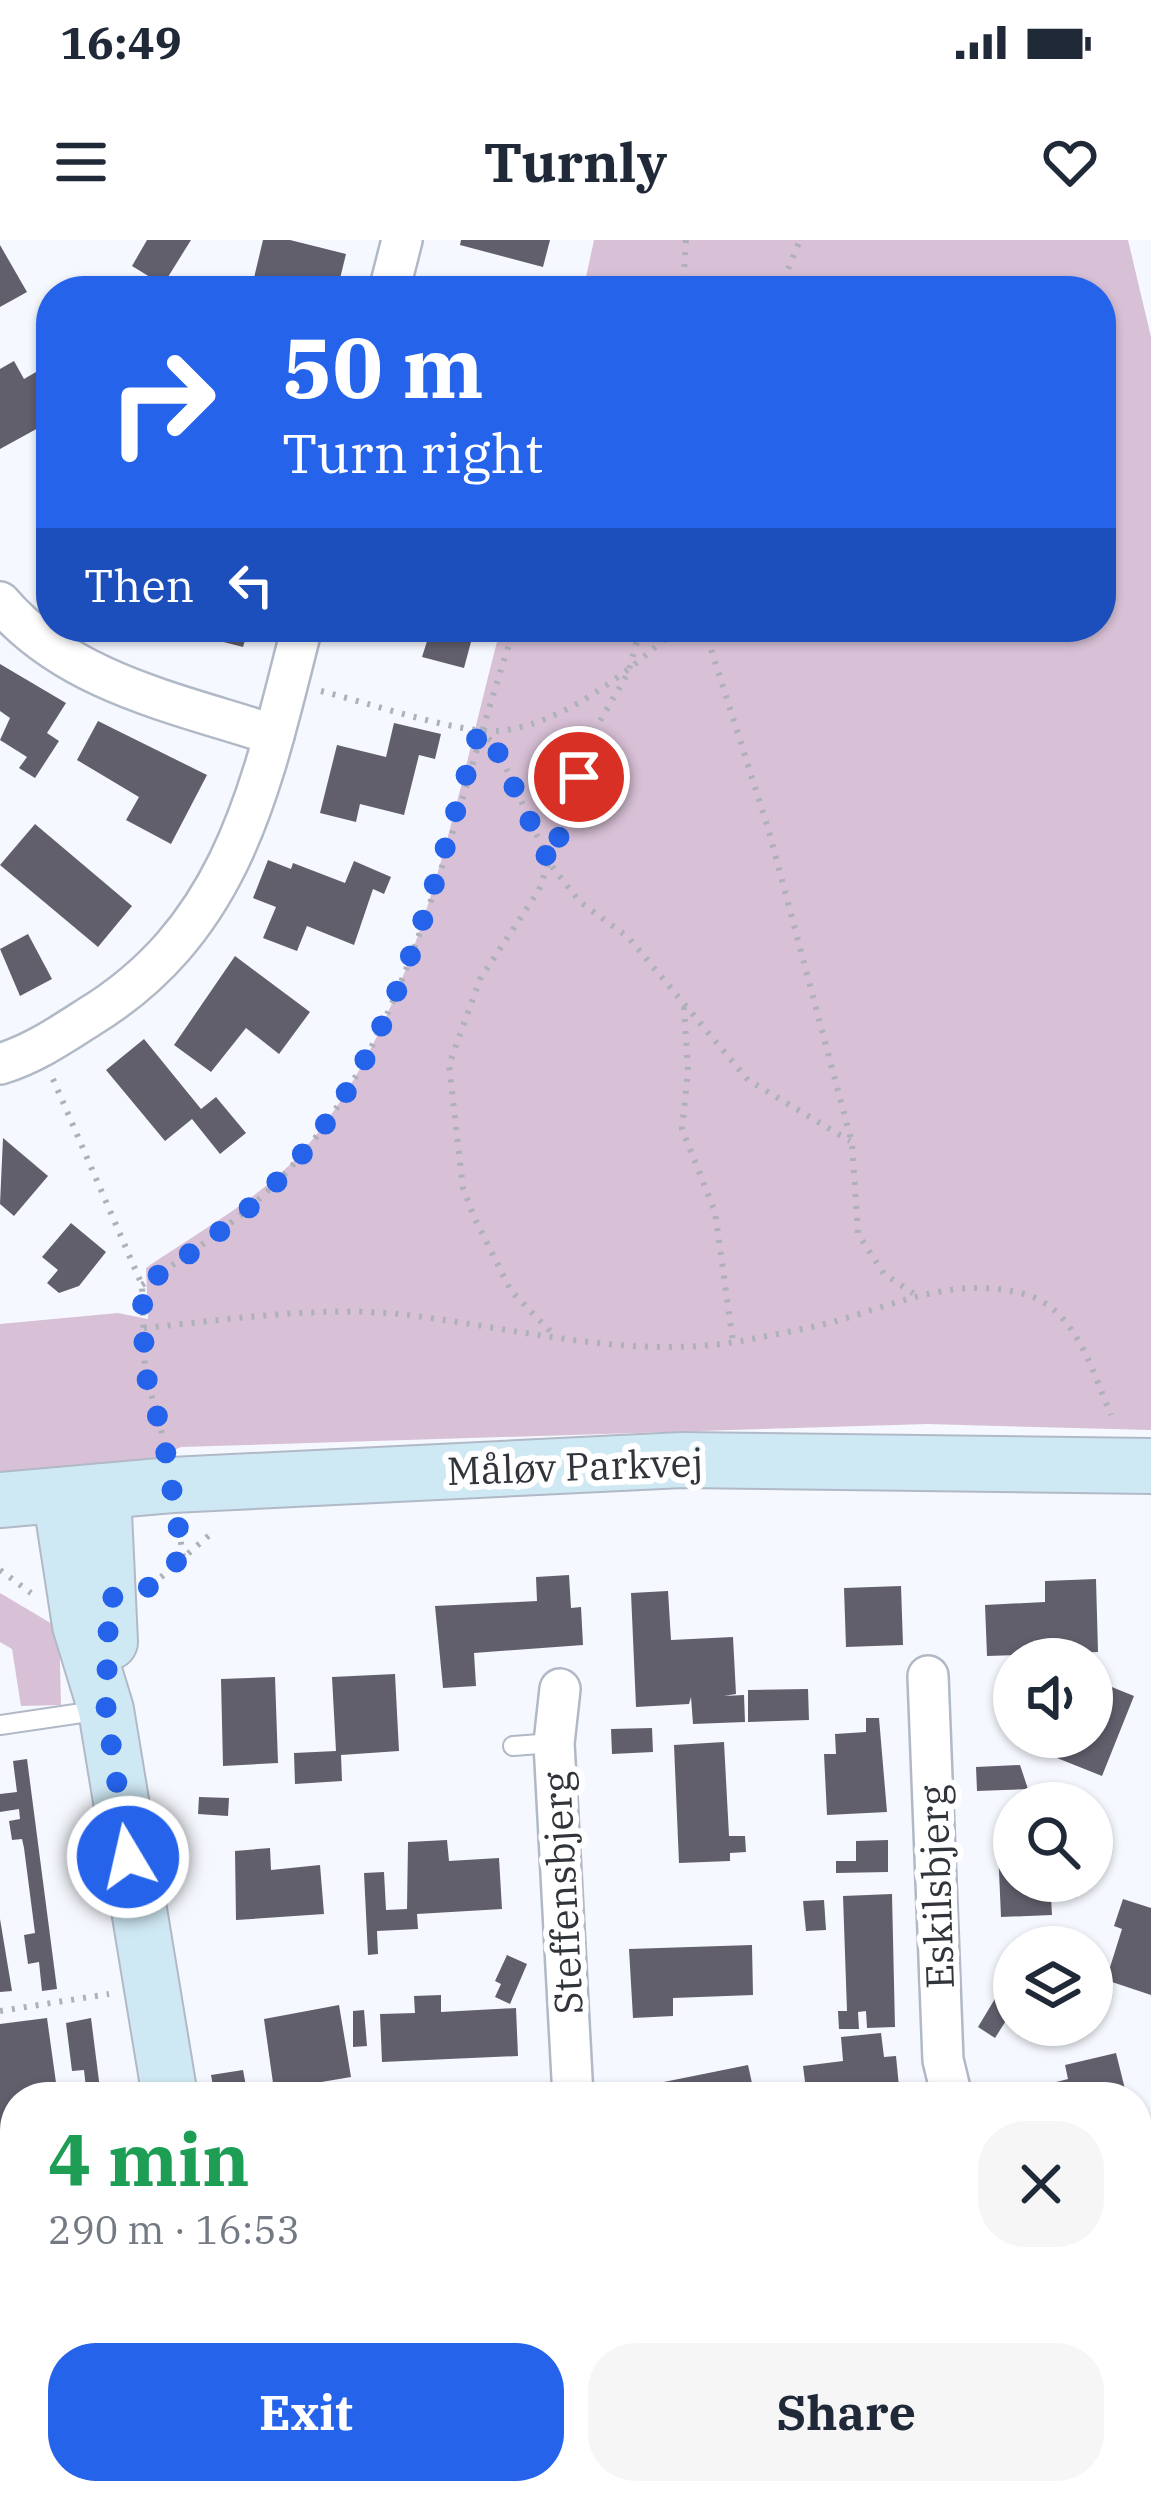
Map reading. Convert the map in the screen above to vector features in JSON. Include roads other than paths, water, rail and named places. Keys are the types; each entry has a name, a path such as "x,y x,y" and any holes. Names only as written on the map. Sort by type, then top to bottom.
{"street":[{"path":"393,276 402,240"},
{"path":"0,602 36,639"},
{"path":"41,642 94,675 274,735"},
{"path":"0,1064 40,1048 128,994 196,923 241,844 298,642"},
{"name":"Måløv Parkvej","path":"0,1500 172,1485 682,1460 1151,1466"},
{"path":"81,1493 106,1710 167,2082"},
{"name":"Eskilsbjerg","path":"928,1676 943,2060 948,2082"},
{"name":"Steffensbjerg","path":"560,1689 554,1743 572,2082"}],"lane":[{"path":"0,1725 106,1710"},
{"path":"513,1746 554,1743"}]}
